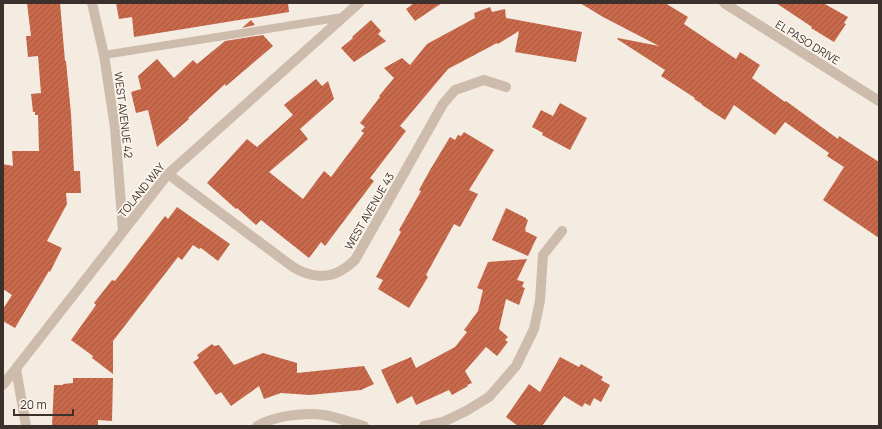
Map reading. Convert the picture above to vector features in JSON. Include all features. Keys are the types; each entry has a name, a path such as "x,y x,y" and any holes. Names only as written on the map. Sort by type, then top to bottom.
{"street":[{"name":"WEST AVENUE 42","path":"92,3 104,55 115,128 123,232"},
{"name":"TOLAND WAY","path":"3,385 168,174 359,3"},
{"name":"EL PASO DRIVE","path":"724,3 879,101"},
{"name":"WEST AVENUE 43","path":"168,174 302,273 315,276 330,275 345,269 355,260 443,104 455,90 484,80 506,87"},
{"path":"424,426 443,422 466,411 489,397 516,366 534,329 540,301 543,255 562,231"},
{"path":"16,369 26,426"},
{"path":"256,426 281,417 304,414 324,416 364,426"}],"lane":[{"path":"104,55 343,17"}],"building":[{"path":"27,3 60,3 71,114 74,171 80,171 81,193 66,193 67,204 47,241 62,248 50,272 49,271 15,328 3,321 3,309 12,295 3,289 3,164 13,166 12,151 39,151 38,115 35,115 35,112 33,112 31,94 41,93 38,56 28,57 26,36 31,36"},
{"path":"116,3 288,3 289,12 134,37 132,17 119,19"},
{"path":"414,3 442,3 415,21 406,9"},
{"path":"580,3 665,3 688,17 684,24 736,59 740,52 760,65 752,78 838,139 839,136 879,162 879,238 823,200 844,167 827,156 829,153 785,122 775,135 734,105 725,120 661,76 665,70 617,39 659,46 603,17"},
{"path":"776,3 823,3 848,17 844,23 846,24 834,42 811,28 812,27"},
{"path":"490,7 492,12 505,9 506,18 582,32 576,62 515,52 519,31 498,44 497,43 448,69 400,126 406,131 370,178 374,181 325,246 321,242 309,258 261,220 256,225 207,183 247,139 257,147 293,115 284,105 316,79 322,86 328,81 334,99 300,129 308,139 269,172 303,199 324,171 331,177 364,133 361,131 365,127 360,123 394,78 384,68 402,58 410,65 427,44 475,18 474,13"},
{"path":"251,20 255,25 242,28"},
{"path":"371,20 381,31 378,34 386,41 354,62 341,48"},
{"path":"263,35 273,46 226,86 225,84 188,118 189,119 157,147 148,110 136,113 131,92 141,89 138,76 157,59 174,78 193,60 197,64 225,41"},
{"path":"560,103 587,118 570,150 542,135 543,133 532,127 541,110 553,116"},
{"path":"464,132 494,150 469,190 478,194 460,227 454,224 426,275 428,277 409,308 378,289 383,280 376,277 401,232 399,230 421,191 419,190 450,137 455,140 458,135 461,136"},
{"path":"177,207 230,244 218,261 201,248 199,249 193,245 182,260 178,257 113,341 113,374 92,358 93,356 71,340 96,305 94,303 112,280 115,281 165,216 168,219"},
{"path":"506,208 526,218 528,220 525,231 537,237 528,256 492,240"},
{"path":"527,259 517,280 524,282 522,287 525,288 519,305 506,299 499,329 508,337 505,340 508,342 497,356 486,347 465,371 472,383 452,395 449,390 416,405 412,396 397,404 381,370 411,357 416,368 455,347 467,332 464,330 478,311 483,290 477,288 488,262"},
{"path":"212,344 214,346 219,345 234,365 263,353 297,363 297,373 364,366 374,384 361,390 310,395 281,393 264,399 259,386 231,406 221,392 216,395 193,362 199,358 197,355"},
{"path":"560,357 579,367 581,364 603,377 601,380 610,385 601,402 594,398 590,406 585,403 582,407 564,396 542,426 518,426 506,417 529,384 540,392"},
{"path":"73,378 113,378 112,421 98,420 98,426 52,426 54,385 73,383"}]}
